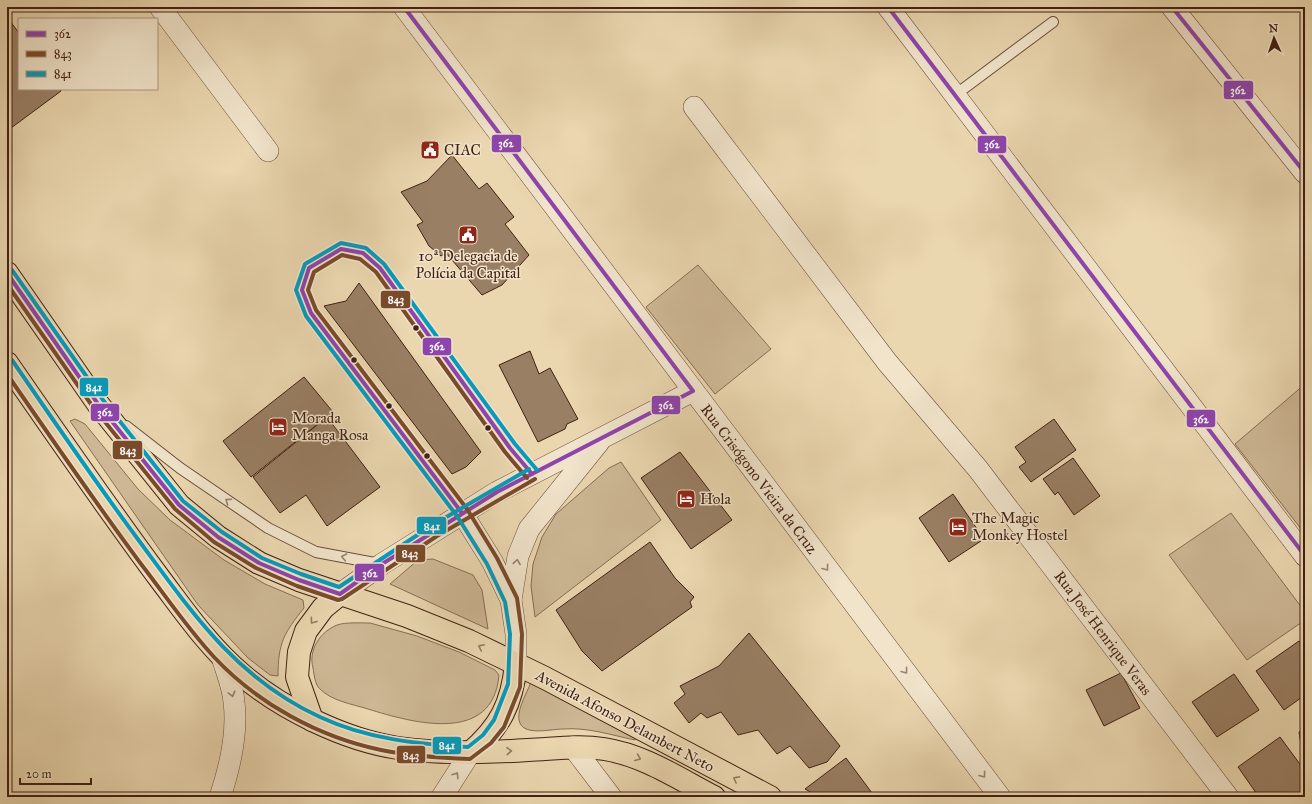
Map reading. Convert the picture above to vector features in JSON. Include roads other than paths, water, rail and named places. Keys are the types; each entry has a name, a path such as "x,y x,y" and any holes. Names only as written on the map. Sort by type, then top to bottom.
{"main road":[{"name":"Avenida Afonso Delambert Neto","path":"7,273 14,293 98,404 179,505 218,537 259,562 299,580 431,625 516,664 770,797"},
{"name":"Avenida Afonso Delambert Neto","path":"7,363 130,540 204,636 222,657 242,676 287,706 312,720 368,741 398,748 470,753 574,747 603,749 630,755 652,764 714,797"},
{"path":"312,720 297,677 299,652 306,631 318,613 340,594"},
{"path":"470,753 487,739 499,723 514,685 516,664"}],"street":[{"path":"160,7 268,151"},
{"name":"Rua Crisógono Vieira da Cruz","path":"404,7 1000,797"},
{"path":"888,7 1305,556"},
{"path":"1172,7 1305,173"},
{"name":"Rua José Henrique Veras","path":"694,107 887,362 978,468 1228,797"},
{"path":"340,594 382,564 462,513 604,436 693,392"},
{"path":"516,664 516,634 511,600 518,556 529,529 604,436"},
{"path":"462,513 492,561 511,600"},
{"path":"220,797 229,772 234,730 234,701 222,657"},
{"path":"574,747 611,797"},
{"path":"442,797 470,753"}],"lane":[{"path":"955,95 1053,22"},
{"path":"462,513 311,313 302,290 308,268 341,249 363,252 380,268 510,448 532,474"},
{"path":"98,404 180,468 268,528 316,552 382,564"}],"place":[{"name":"CIAC","path":"430,150"},
{"name":"10ª Delegacia de Polícia da Capital","path":"468,235"},
{"name":"Morada Manga Rosa","path":"278,427"},
{"name":"Hola","path":"686,499"},
{"name":"The Magic Monkey Hostel","path":"958,527"}]}
